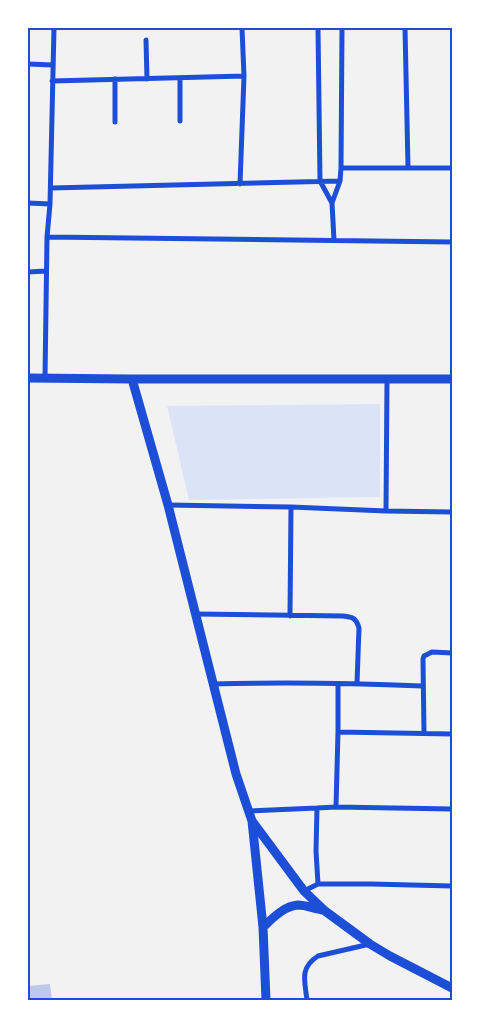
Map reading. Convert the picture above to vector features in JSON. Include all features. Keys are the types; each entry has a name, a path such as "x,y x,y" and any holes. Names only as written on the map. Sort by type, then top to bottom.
{"street":[{"path":"44,378 47,237 51,188 54,28"},
{"path":"240,184 244,76 242,28"},
{"path":"318,28 320,181 332,203"},
{"path":"334,240 332,203 340,182 342,28"},
{"path":"406,28 408,168"},
{"path":"146,40 147,78"},
{"path":"28,64 53,65"},
{"path":"52,81 244,76"},
{"path":"180,78 180,121"},
{"path":"115,79 115,122"},
{"path":"340,168 452,168"},
{"path":"51,188 340,182"},
{"path":"28,203 50,204"},
{"path":"47,237 452,242"},
{"path":"28,272 46,271"},
{"path":"28,378 452,379"},
{"path":"132,379 168,505 236,774 252,821 263,927 266,1000"},
{"path":"386,511 387,380"},
{"path":"168,505 452,512"},
{"path":"290,616 291,507"},
{"path":"195,614 343,616 355,619 358,622 359,628 357,684"},
{"path":"424,733 422,659 427,654 435,651 452,652"},
{"path":"213,684 422,686"},
{"path":"336,807 338,684"},
{"path":"338,732 452,734"},
{"path":"249,811 336,807 452,809"},
{"path":"317,808 316,851 318,884"},
{"path":"252,821 304,891 325,911 370,944 452,988"},
{"path":"304,891 318,884 452,886"},
{"path":"263,927 282,911 290,907 300,905 325,911"},
{"path":"307,1000 304,975 308,964 312,960 318,956 370,944"}],"shaded area":[{"path":"380,404 380,497 189,500 167,406"}],"building":[{"path":"50,984 52,1000 28,1000 28,986"}]}
